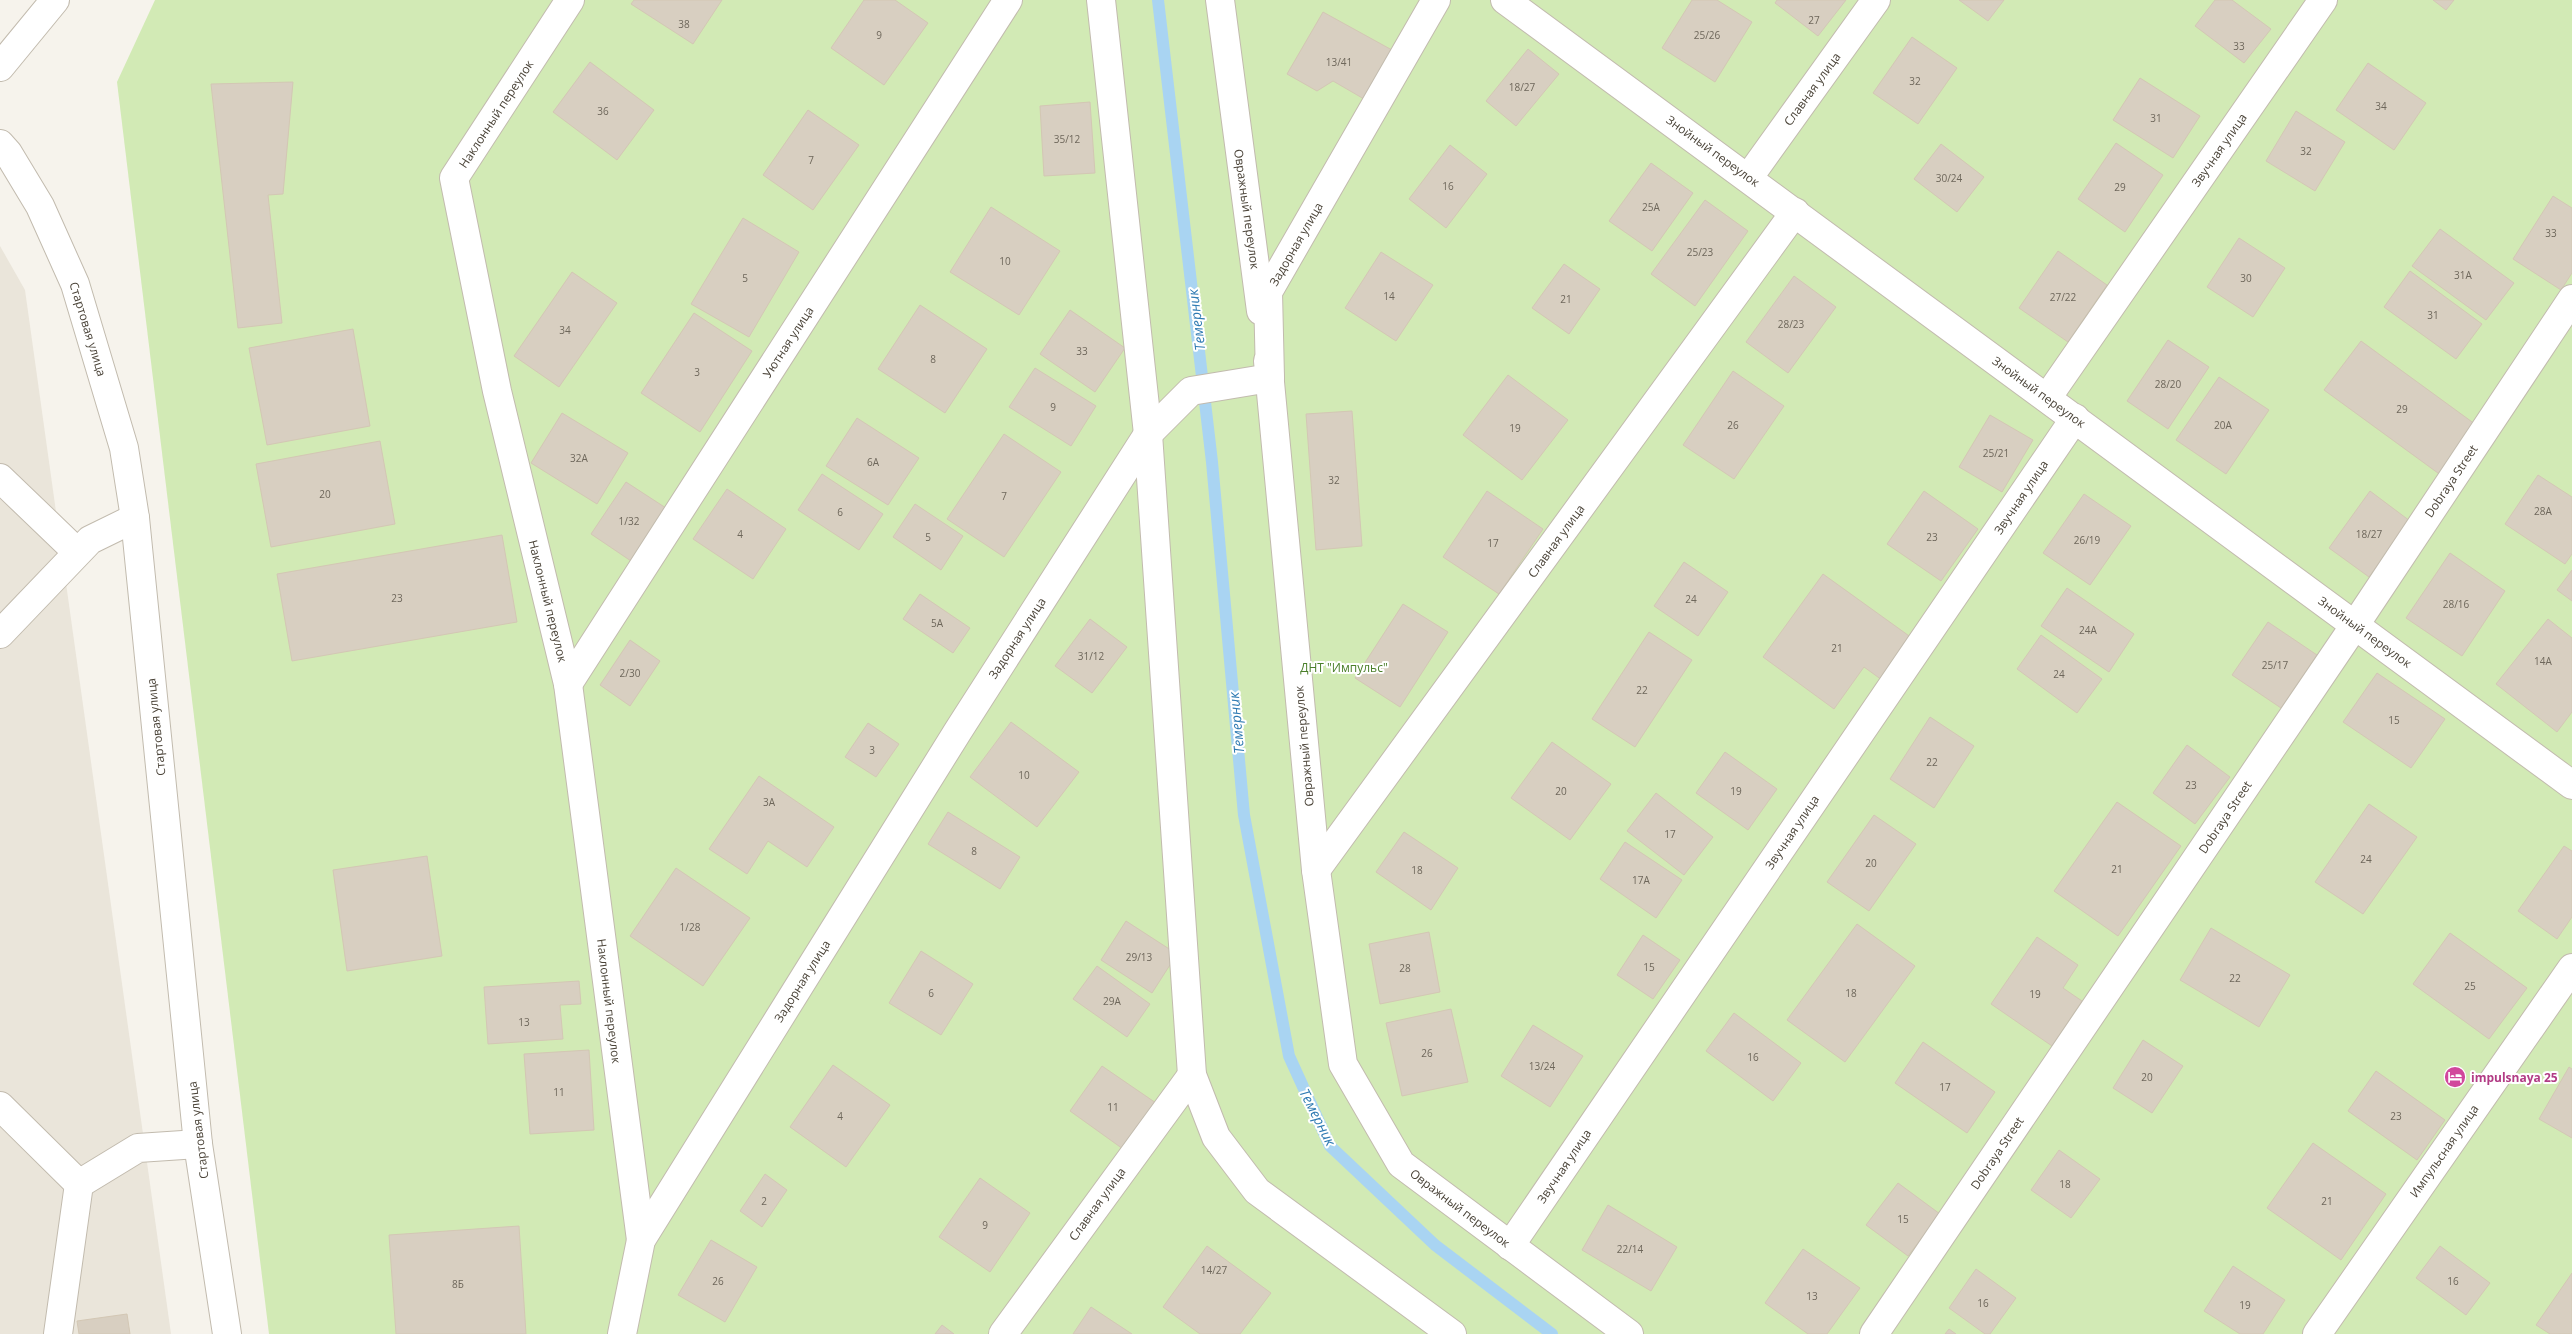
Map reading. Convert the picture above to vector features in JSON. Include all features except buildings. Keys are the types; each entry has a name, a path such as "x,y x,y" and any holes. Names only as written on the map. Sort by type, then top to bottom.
{"street":[{"path":"0,67 55,0"},
{"name":"Наклонный переулок","path":"570,0 454,178 497,391 568,684 640,1240"},
{"name":"Уютная улица","path":"568,684 1008,0"},
{"path":"1101,0 1148,434 1192,1075 1216,1137 1257,1191 1451,1334"},
{"name":"Овражный переулок","path":"1220,0 1270,378 1316,870 1343,1064 1401,1164 1629,1334"},
{"name":"Задорная улица","path":"622,1334 640,1240 953,739 1148,434 1191,391 1270,378 1268,292 1436,0"},
{"name":"Знойный переулок","path":"1505,0 1749,177 2572,785"},
{"name":"Славная улица","path":"1749,177 1876,0"},
{"name":"Звучная улица","path":"2047,398 2323,0"},
{"name":"Стартовая улица","path":"0,144 8,153 40,206 75,284 124,448 135,518 198,1144 227,1334"},
{"name":"Славная улица","path":"1316,870 1795,212"},
{"name":"Dobraya Street","path":"1874,1334 2355,625 2572,299"},
{"name":"Звучная улица","path":"1510,1246 2075,418"},
{"path":"0,478 77,552"},
{"path":"0,634 90,540 135,518"},
{"name":"Импульсная улица","path":"2317,1334 2572,968"},
{"name":"Славная улица","path":"1002,1334 1192,1075"},
{"path":"0,1106 79,1184"},
{"path":"79,1184 138,1148 198,1144"},
{"path":"58,1334 79,1184"}],"shaded area":[{"path":"0,246 25,290 171,1334 0,1334"}],"green space":[{"name":"ДНТ \"Импульс\"","path":"155,0 2572,0 2572,1334 269,1334 117,82"}],"waterway":[{"name":"Темерник","path":"1158,0 1212,462 1244,815 1289,1056 1330,1146 1435,1245 1552,1334"}],"place":[{"name":"impulsnaya 25","path":"2455,1077"}]}
